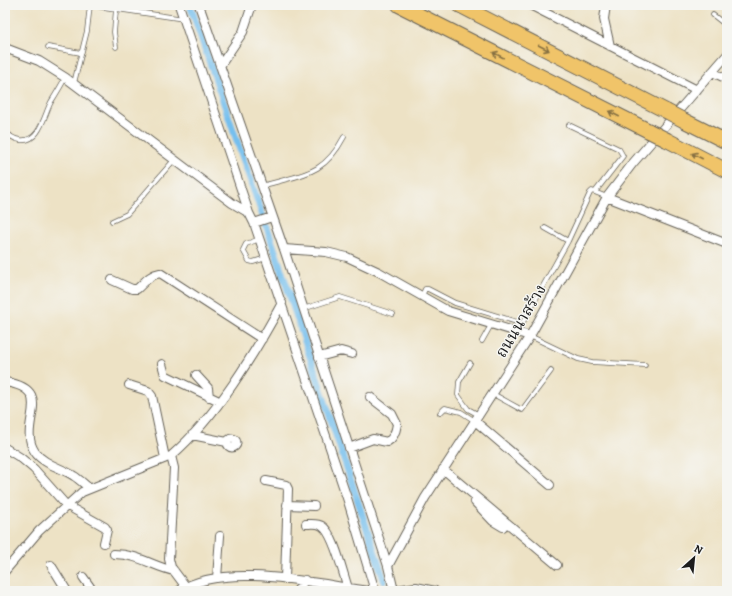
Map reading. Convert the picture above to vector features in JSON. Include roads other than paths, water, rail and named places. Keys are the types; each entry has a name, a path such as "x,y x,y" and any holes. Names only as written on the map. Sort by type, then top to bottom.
{"highway":[{"path":"459,5 727,142"},
{"path":"402,6 727,171"}],"street":[{"path":"179,5 250,213 256,222 266,258 348,501 375,591"},
{"path":"200,5 262,186 270,218 284,249 388,566 392,590 416,587 435,591"},
{"path":"220,66 243,32 252,5"},
{"path":"530,5 540,8 610,46 697,90"},
{"path":"606,5 604,19 610,46"},
{"path":"5,48 39,61 74,83 232,203 250,213"},
{"name":"ถนนนาสร้าง","path":"388,566 425,498 530,336 607,197 633,163 727,55"},
{"path":"712,72 727,79"},
{"path":"607,197 727,244"},
{"path":"256,222 270,218"},
{"path":"284,249 326,252 347,257 379,272 448,311 530,336"},
{"path":"112,280 132,289 137,289 153,274 160,273 262,339"},
{"path":"5,571 39,531 66,505 89,488 168,457 192,435 219,401 262,339 282,303"},
{"path":"319,357 341,351 352,354"},
{"path":"162,364 165,376 219,401"},
{"path":"196,375 208,388 209,397"},
{"path":"5,382 23,386 28,389 31,395 33,404 31,440 36,453 41,459 76,477 89,488"},
{"path":"129,385 148,391 152,396 168,457 174,468 169,559 183,589 206,579 217,578 305,580 369,591"},
{"path":"349,448 373,439 387,442 390,441 396,430 398,424 392,414 370,397"},
{"path":"477,418 550,485"},
{"path":"192,435 227,442"},
{"path":"5,448 21,458 34,469 66,505 104,527 107,530 104,543"},
{"path":"443,469 557,565"},
{"path":"266,481 286,486 287,505 285,579"},
{"path":"470,491 475,502 489,517 503,527"},
{"path":"287,505 314,506"},
{"path":"306,524 321,525 326,529 332,540 348,588"},
{"path":"217,578 220,536"},
{"path":"114,554 132,555 174,571"},
{"path":"51,565 68,591"},
{"path":"82,577 93,591"},
{"path":"296,591 305,580"}],"lane":[{"path":"74,83 87,31 90,5 184,19"},
{"path":"114,8 114,32 116,47"},
{"path":"713,15 727,26"},
{"path":"48,47 81,54"},
{"path":"5,130 15,139 24,140 34,136 42,125 50,103 66,78"},
{"path":"421,296 425,289 428,289 455,303 516,322 523,322 568,241 590,193 595,192 623,156 623,153 619,149 569,125"},
{"path":"262,186 316,170 330,159 344,137"},
{"path":"112,220 127,214 174,160"},
{"path":"595,192 607,197"},
{"path":"545,228 568,241"},
{"path":"260,239 246,244 243,250 249,261 253,262 266,258"},
{"path":"303,309 340,297 393,314"},
{"path":"482,341 491,325"},
{"path":"530,336 578,359 645,365"},
{"path":"470,363 459,382 458,395 468,409 477,418"},
{"path":"493,394 522,410 551,371"},
{"path":"440,413 445,408 477,418"}],"waterway":[{"path":"190,5 276,254 384,580"}]}
